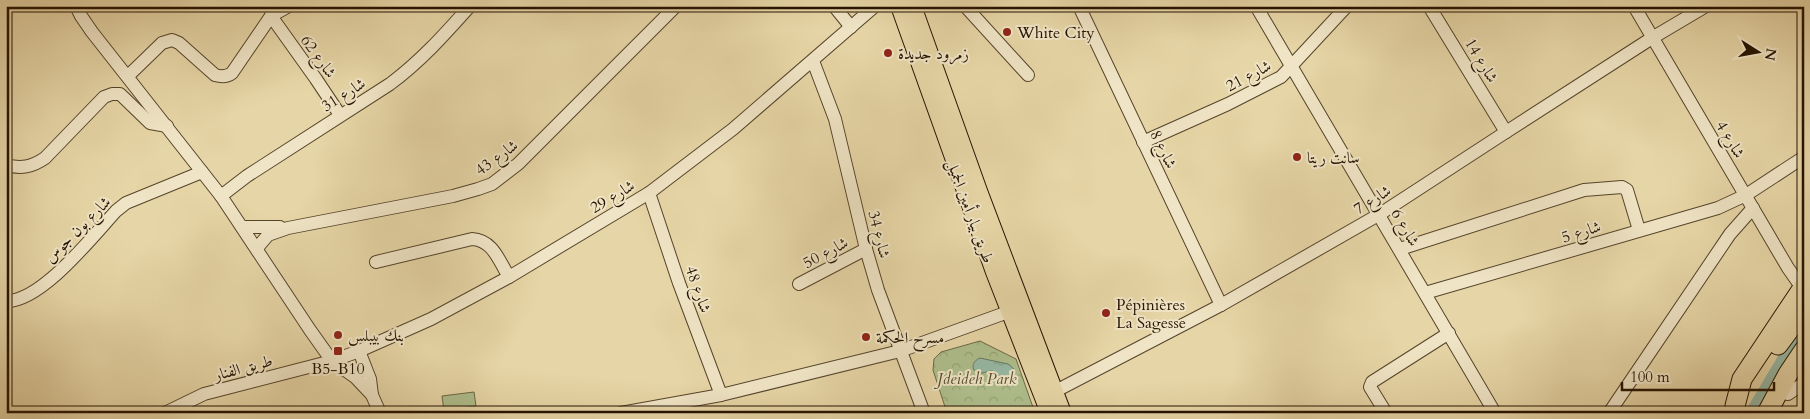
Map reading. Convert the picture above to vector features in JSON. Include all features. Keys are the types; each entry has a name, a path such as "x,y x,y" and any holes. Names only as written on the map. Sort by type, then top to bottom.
{"highway":[{"path":"1733,409 1742,379 1803,287"},
{"path":"1733,409 1804,310"},
{"path":"1767,413 1788,374 1804,350"},
{"path":"1778,413 1804,370"}],"main road":[{"name":"طريق بيار أمين الجميل","path":"899,6 1008,312 1049,401 1063,413"},
{"name":"طريق بيار أمين الجميل","path":"913,6 979,191 1049,401"}],"street":[{"path":"76,6 92,32 221,196 332,360 355,377 372,395"},
{"path":"128,76 162,43 172,40 215,75 227,76 232,73 271,16 289,6"},
{"name":"شارع 31","path":"221,196 247,176 390,84 411,68 470,6"},
{"name":"شارع 43","path":"257,248 268,235 288,228 453,196 478,190 492,184 518,164 544,139 676,6"},
{"path":"834,6 851,28"},
{"name":"شارع 29","path":"332,360 359,351 431,319 509,277 649,193 733,129 875,6"},
{"path":"965,6 1028,75"},
{"name":"شارع 8","path":"1079,6 1221,305"},
{"name":"شارع 6","path":"1256,6 1380,214 1495,413"},
{"name":"شارع 21","path":"1143,142 1266,86 1292,66 1347,6"},
{"name":"شارع 14","path":"1429,6 1506,132"},
{"name":"شارع 4","path":"1634,6 1788,268 1803,287"},
{"name":"شارع 7","path":"1049,401 1380,214 1652,38 1706,6"},
{"name":"شارع 62","path":"271,16 340,115"},
{"name":"شارع 34","path":"813,61 835,119 866,249 878,290 924,413"},
{"path":"6,165 26,167 35,165 45,158 104,97 112,94 121,95 150,124 167,126"},
{"name":"شارع 5","path":"1425,293 1718,208 1746,196 1804,157"},
{"name":"شارع بون جوس","path":"6,301 24,298 55,275 116,210 126,203 202,172"},
{"path":"1400,249 1584,190 1622,187 1627,190 1639,230"},
{"name":"شارع 48","path":"649,193 679,283 721,395"},
{"path":"1609,413 1730,234 1753,208"},
{"path":"242,227 288,228"},
{"path":"376,262 472,239 481,239 490,244 509,277"},
{"name":"شارع 50","path":"799,284 866,249"},
{"path":"621,413 721,395 900,351 1008,312"},
{"path":"1386,413 1370,387 1372,382 1449,333"},
{"path":"359,351 370,379 372,395 380,413"},
{"name":"طريق الفنار","path":"165,413 204,394 332,360"},
{"path":"1788,394 1804,383"}],"green space":[{"name":"Jdeideh Park","path":"980,341 1016,359 1035,413 947,413 933,370 934,359 941,352"},
{"path":"474,392 476,406 444,411 442,396"}],"water":[{"path":"980,358 1008,364 1014,369 1014,375 1005,380 992,371 979,374 974,370 973,366 975,361"}],"waterway":[{"path":"1755,413 1804,331"}],"place":[{"name":"White City","path":"1007,32"},
{"name":"زمرود جديدة","path":"888,53"},
{"name":"سانت ريتا","path":"1297,157"},
{"name":"Pépinières La Sagesse","path":"1106,313"},
{"name":"بنك بيبلس","path":"338,335"},
{"name":"مسرح الحكمة","path":"866,337"},
{"name":"B5-B10","path":"338,351"}]}
